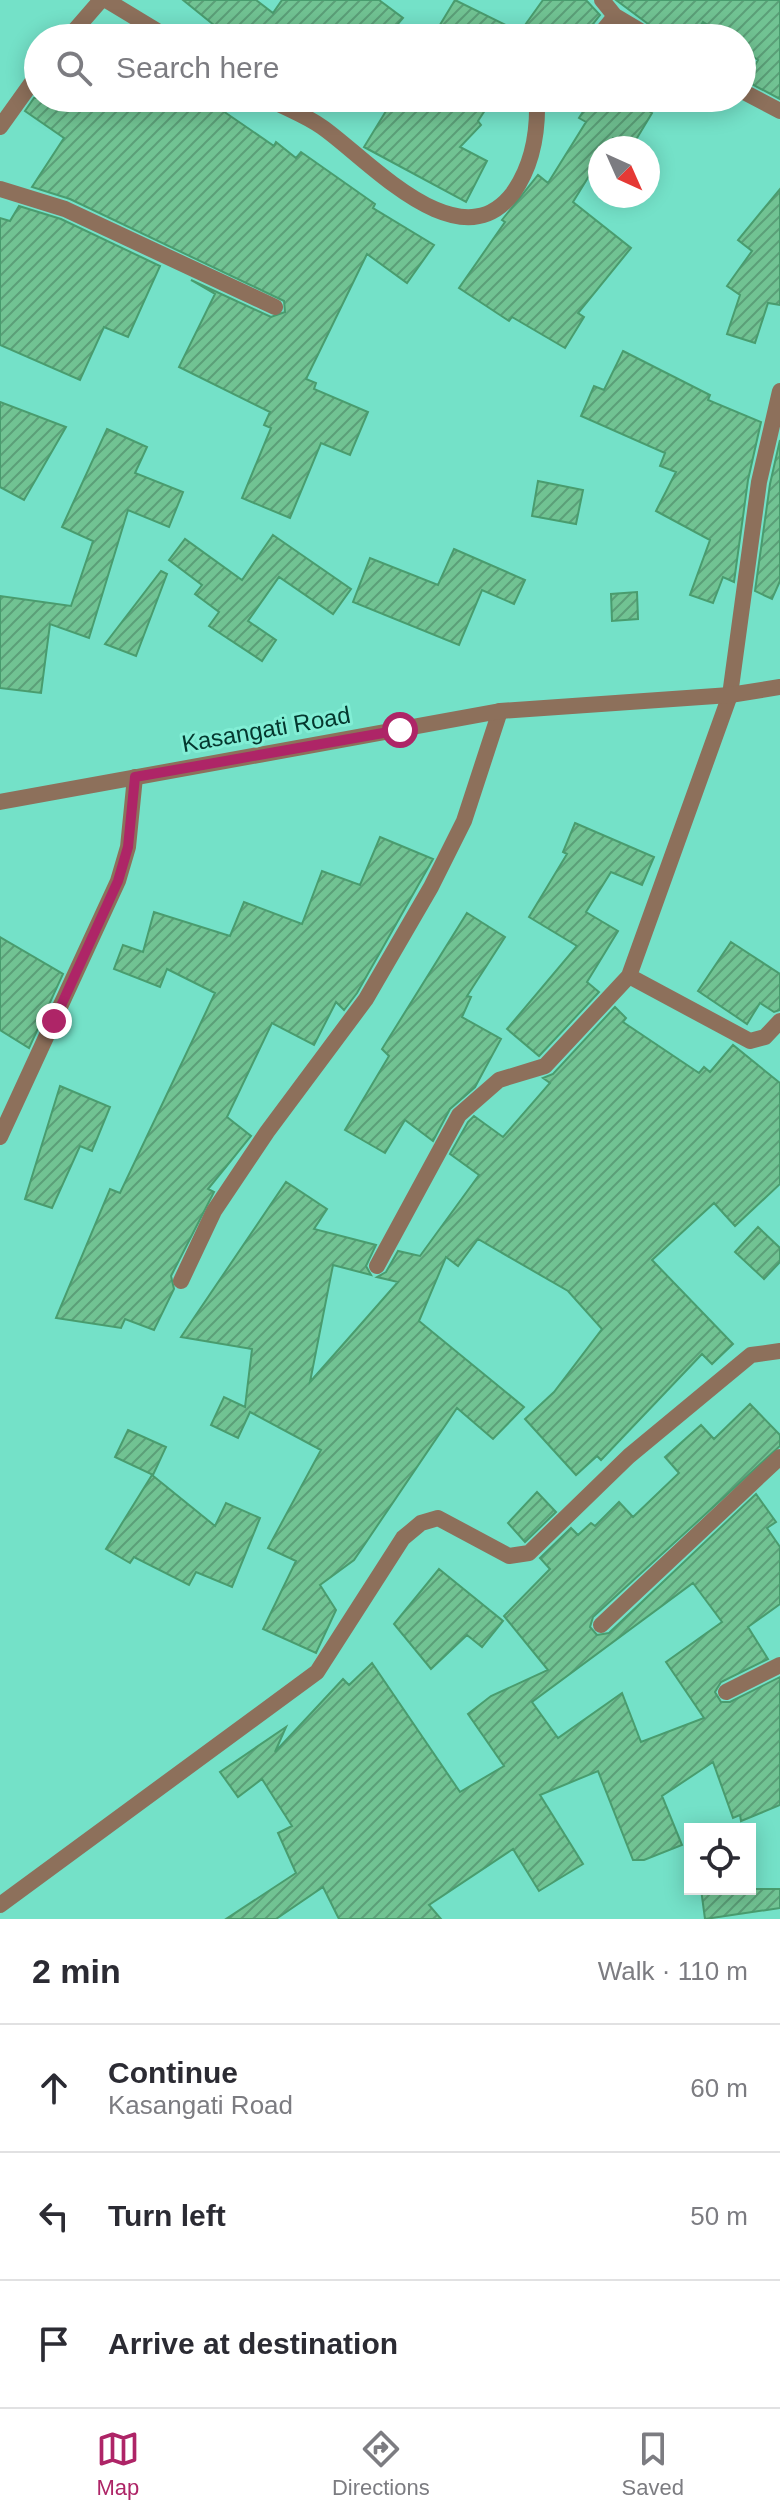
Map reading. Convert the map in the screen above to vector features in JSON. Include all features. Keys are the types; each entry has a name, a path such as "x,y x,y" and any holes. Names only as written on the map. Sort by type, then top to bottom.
{"street":[{"path":"81,24 104,0 145,24"},
{"path":"602,0 615,16 628,24"},
{"path":"608,24 615,16"},
{"path":"0,127 24,94"},
{"path":"756,98 780,111"},
{"path":"293,112 321,127 380,177 433,209 471,218 500,210 520,182 538,135 537,112"},
{"path":"0,189 65,209 275,307"},
{"path":"377,1266 459,1115 499,1080 545,1066 629,976 730,695 759,482 780,391"},
{"name":"Kasangati Road","path":"0,802 500,711 730,695 780,687"},
{"path":"181,1281 214,1211 267,1132 366,999 431,887 464,821 500,711"},
{"path":"0,1137 118,881 128,847 135,777"},
{"path":"629,976 750,1041 765,1037 780,1021"},
{"path":"0,1905 317,1672 403,1538 421,1523 438,1518 509,1556 529,1553 551,1536 629,1456 751,1355 769,1350 780,1351"},
{"path":"601,1625 780,1457"},
{"path":"726,1692 780,1665"}],"building":[{"path":"183,0 256,0 273,13 282,0 379,0 403,18 398,24 213,24"},
{"path":"455,0 504,24 440,24"},
{"path":"543,0 586,0 600,15 593,24 526,24"},
{"path":"616,0 780,0 780,99 756,86 756,24 648,24"},
{"path":"26,112 224,112 274,146 276,142 296,158 301,152 375,204 373,208 434,245 407,283 367,254 306,379 316,383 314,389 368,412 350,455 321,443 290,518 242,498 271,428 264,425 270,412 179,367 215,294 191,280 271,317 285,312 284,301 70,199 32,187 64,138"},
{"path":"385,112 484,112 478,121 481,125 460,147 487,161 466,202 364,147"},
{"path":"583,112 652,113 638,136 588,136 588,178 573,202 631,248 578,313 584,317 565,348 512,317 509,321 459,288 505,222 502,220 538,175 548,183 586,122 579,118"},
{"path":"780,189 780,305 768,303 755,343 727,334 740,295 727,286 752,251 738,240"},
{"path":"19,206 61,219 160,266 128,337 104,327 80,380 0,345 0,218 10,221"},
{"path":"623,351 710,395 708,400 761,422 748,480 734,582 723,577 713,603 690,595 710,540 656,511 676,472 660,466 665,453 581,416 594,386 604,390"},
{"path":"0,402 66,427 24,500 0,487"},
{"path":"107,429 147,447 135,473 183,492 169,527 128,510 89,638 50,624 41,693 0,688 0,596 71,606 93,541 62,527"},
{"path":"780,440 780,581 772,599 755,591 770,484"},
{"path":"538,481 583,490 576,524 532,516"},
{"path":"273,535 351,589 333,614 279,577 248,621 276,640 262,661 209,626 219,612 195,594 202,585 169,560 185,539 242,580"},
{"path":"454,549 525,580 514,604 482,590 459,645 353,602 370,558 438,585"},
{"path":"161,571 167,574 136,656 105,644"},
{"path":"637,592 638,619 612,621 611,594"},
{"path":"575,823 654,857 642,885 611,872 586,912 618,931 587,982 599,992 539,1056 507,1029 577,946 529,917 567,854 563,852"},
{"path":"380,837 433,859 357,993 344,1010 336,1002 314,1045 272,1023 227,1117 251,1136 208,1189 214,1192 171,1276 174,1289 154,1330 125,1319 121,1328 56,1318 110,1189 120,1193 215,993 167,969 160,987 114,969 123,945 143,952 154,912 230,936 244,902 302,924 322,871 360,885"},
{"path":"467,913 505,937 467,996 471,997 462,1017 501,1039 475,1087 450,1109 433,1141 405,1120 385,1153 345,1130 389,1056 382,1049"},
{"path":"0,937 63,974 29,1048 0,1030"},
{"path":"731,942 780,974 780,1010 774,1012 760,1003 747,1024 698,991"},
{"path":"615,1007 626,1018 623,1022 699,1073 704,1067 710,1072 733,1045 780,1083 780,1184 735,1226 714,1203 652,1260 733,1344 712,1364 702,1354 601,1460 597,1456 576,1475 525,1419 554,1392 602,1329 568,1291 478,1239 458,1266 446,1257 419,1321 524,1407 493,1439 457,1408 354,1560 320,1585 336,1610 316,1653 263,1629 296,1561 268,1548 321,1450 250,1412 238,1438 211,1425 224,1397 245,1407 252,1349 181,1337 286,1182 327,1209 314,1229 376,1245 366,1266 371,1275 333,1265 310,1382 398,1282 377,1277 386,1272 398,1251 420,1256 479,1175 450,1154 468,1122 474,1116 503,1137 550,1083 543,1078 553,1074"},
{"path":"60,1086 110,1107 92,1151 80,1146 52,1208 25,1199"},
{"path":"758,1227 780,1248 780,1262 764,1279 735,1252"},
{"path":"750,1404 780,1435 780,1446 593,1617 590,1627 597,1635 609,1633 756,1494 776,1522 767,1528 780,1547 780,1604 748,1627 768,1659 721,1682 715,1692 721,1702 730,1702 780,1677 780,1805 741,1821 740,1815 733,1818 713,1762 662,1796 682,1845 644,1860 633,1860 598,1771 540,1795 583,1864 539,1891 513,1849 429,1905 441,1919 339,1919 323,1887 276,1919 226,1919 296,1873 278,1833 292,1826 262,1779 238,1797 220,1772 286,1727 275,1752 343,1679 349,1685 372,1663 460,1792 504,1766 468,1714 491,1696 548,1670 504,1616 550,1569 540,1558 571,1528 578,1535 591,1523 595,1526 619,1502 633,1517 679,1473 665,1457 701,1425 714,1439","holes":["693,1583 722,1622 666,1662 704,1718 641,1742 622,1693 558,1738 532,1702"]},
{"path":"128,1430 166,1447 153,1475 115,1457"},
{"path":"152,1475 215,1526 226,1503 260,1518 232,1587 196,1572 189,1585 134,1557 130,1563 106,1549"},
{"path":"537,1492 556,1512 525,1542 508,1523"},
{"path":"439,1569 503,1621 482,1647 467,1635 431,1669 394,1624"},
{"path":"756,1889 780,1889 780,1908 705,1919 702,1895 756,1895"}],"route":[{"path":"54,1021 118,881 128,847 135,777 400,730"}]}
